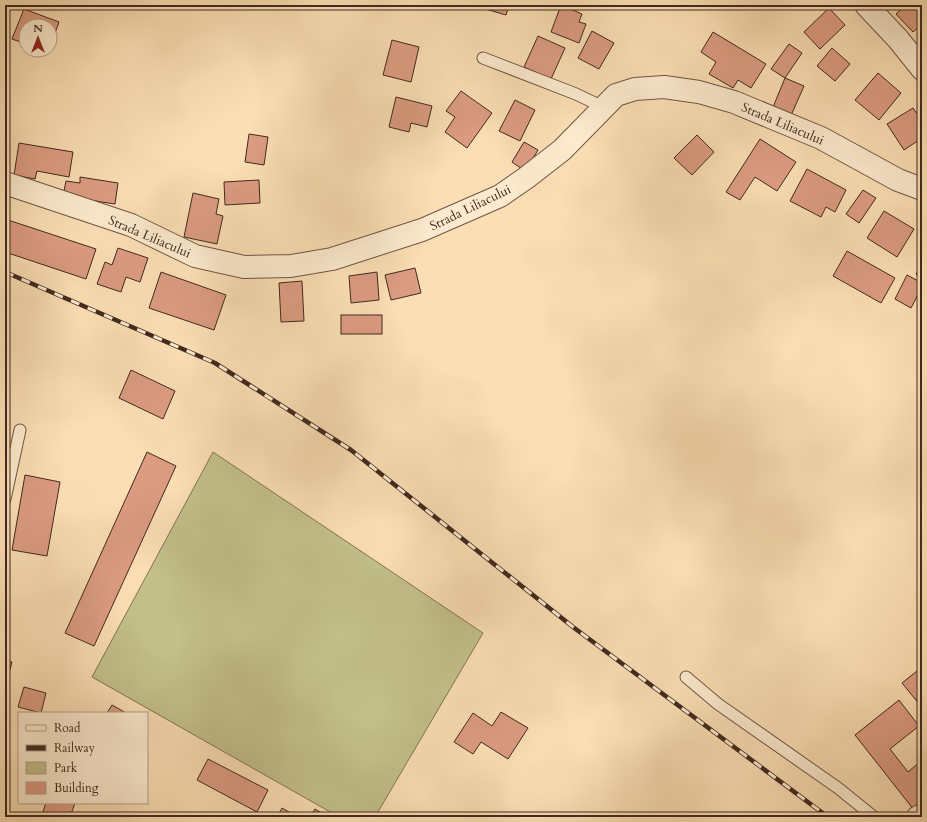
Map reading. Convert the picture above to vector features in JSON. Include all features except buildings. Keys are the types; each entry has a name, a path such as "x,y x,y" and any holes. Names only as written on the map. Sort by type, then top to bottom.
{"street":[{"path":"866,5 898,39 922,69"},
{"name":"Strada Liliacului","path":"5,183 131,225 195,256 244,267 291,266 332,259 422,230 500,196 562,150 616,95 635,89 664,88 699,92 734,102 821,138 898,180 922,189"},
{"path":"918,817 922,815"}],"lane":[{"path":"483,58 576,94 603,107"},
{"path":"5,499 20,430"},
{"path":"686,677 718,704 838,788 874,817"}],"green space":[{"path":"213,452 483,633 375,817 339,817 92,677"}],"railway":[{"path":"5,272 215,363 351,450 573,627 828,817"}]}
